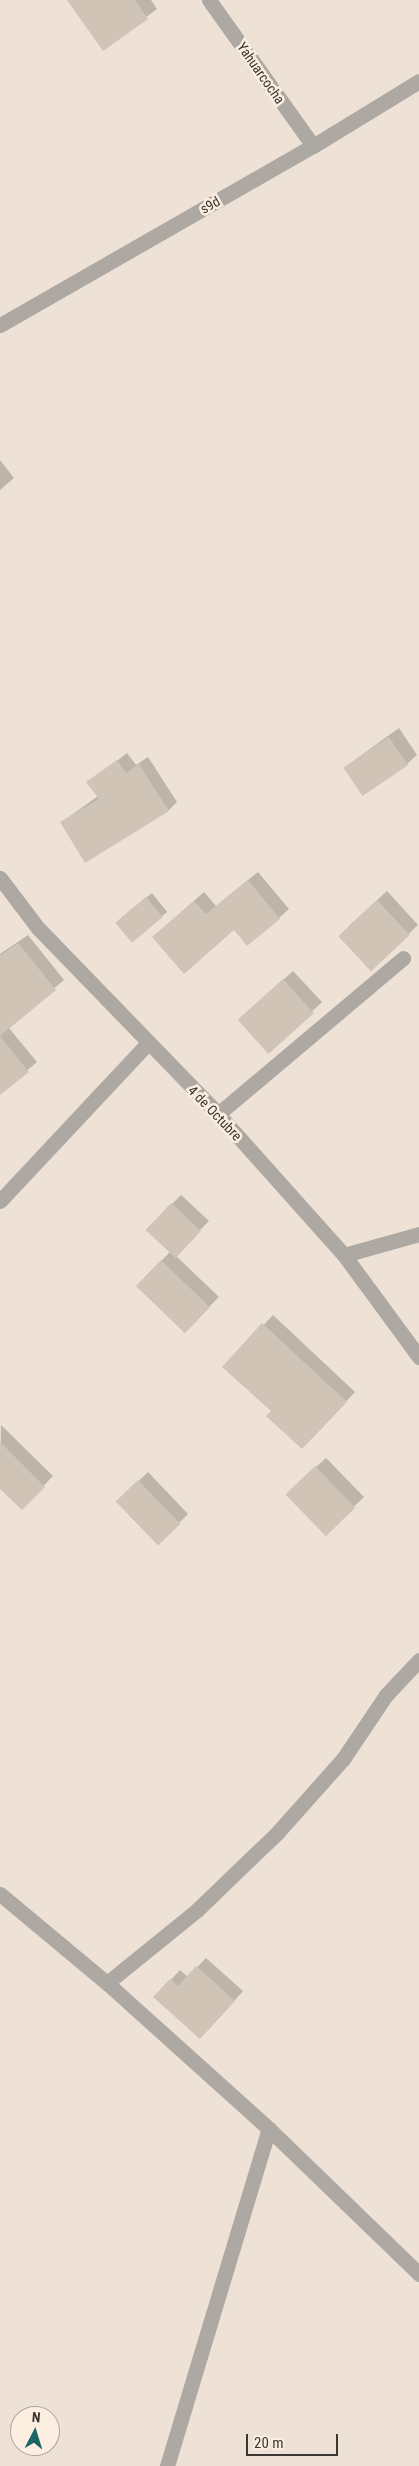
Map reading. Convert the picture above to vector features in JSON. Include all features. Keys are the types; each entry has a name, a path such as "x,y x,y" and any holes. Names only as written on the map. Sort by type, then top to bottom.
{"street":[{"name":"Yahuarcocha","path":"209,0 312,146"},
{"name":"s9d","path":"0,325 312,146 419,81"},
{"name":"4 de Octubre","path":"0,878 38,928 147,1044 218,1114 344,1255 419,1357"},
{"path":"218,1114 403,958"},
{"path":"0,1201 147,1044"},
{"path":"344,1255 419,1234"},
{"path":"107,1983 197,1910 277,1834 343,1759 386,1695 419,1660"},
{"path":"0,1894 107,1983 269,2129 419,2274"},
{"path":"167,2466 269,2129"}],"building":[{"path":"67,0 135,0 148,19 103,51"},
{"path":"389,737 408,765 362,796 343,768"},
{"path":"117,760 126,773 139,764 169,811 85,863 60,822 99,799 86,782"},
{"path":"248,880 280,919 247,946 234,930 184,974 152,937 194,901 206,914"},
{"path":"146,897 163,917 132,943 115,923"},
{"path":"377,900 410,935 371,971 338,936"},
{"path":"18,943 56,990 0,1036 0,956"},
{"path":"283,979 314,1013 268,1054 238,1020"},
{"path":"0,1036 29,1072 0,1095"},
{"path":"171,1203 201,1231 176,1258 146,1230"},
{"path":"161,1260 210,1307 185,1333 136,1286"},
{"path":"262,1323 347,1402 302,1449 266,1416 271,1411 222,1367"},
{"path":"0,1442 45,1487 22,1510 0,1489"},
{"path":"315,1466 355,1508 326,1536 286,1494"},
{"path":"138,1480 180,1524 158,1545 116,1502"},
{"path":"196,1966 235,2001 200,2039 153,1997 170,1979 178,1986"}]}
